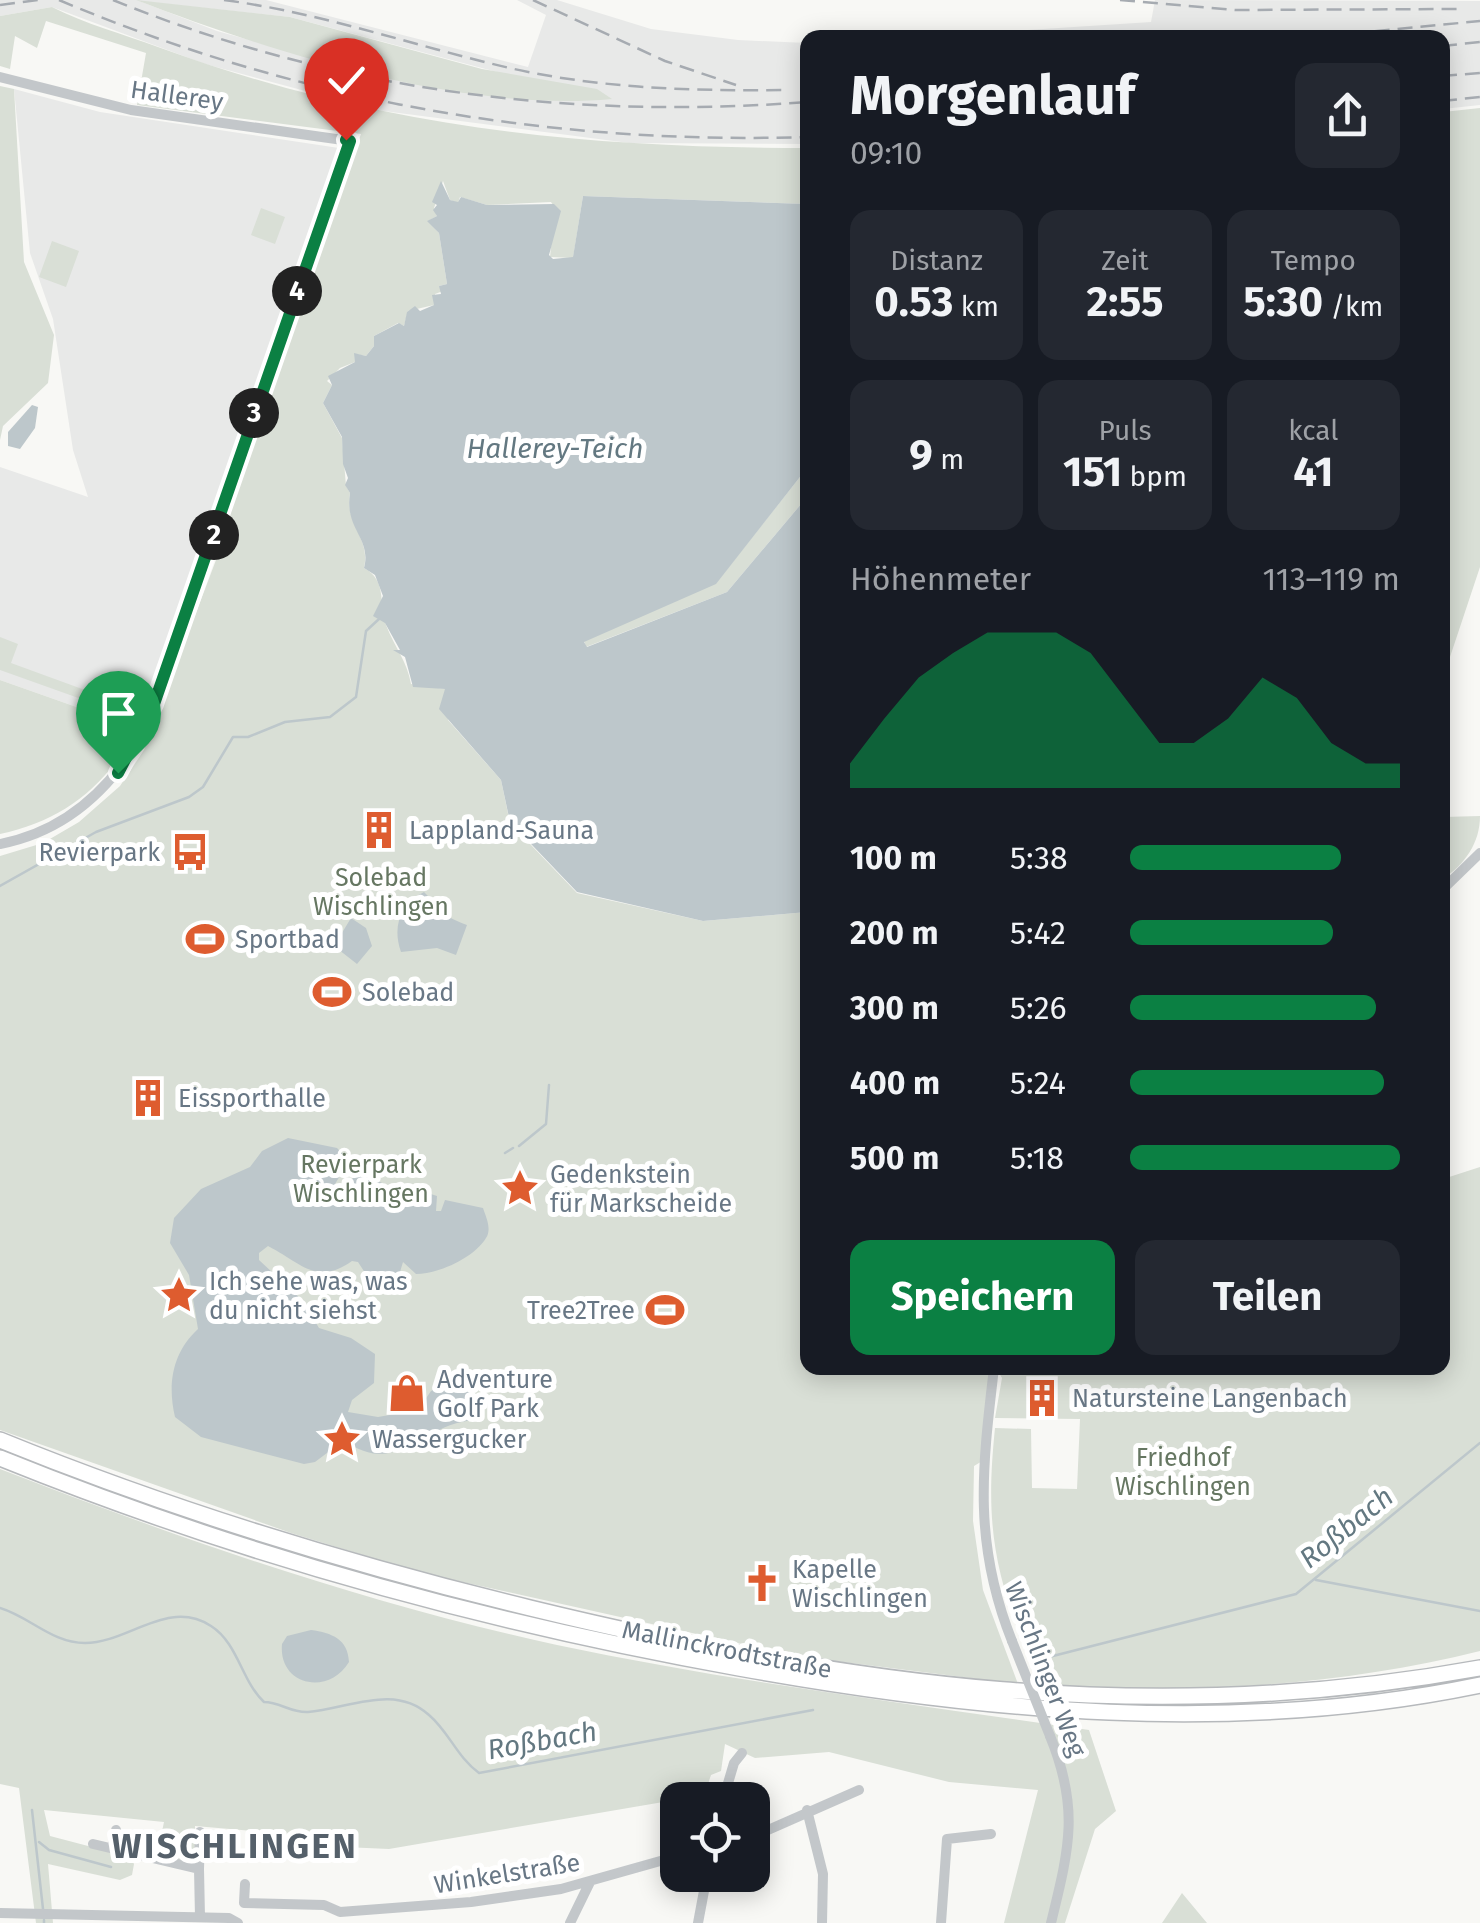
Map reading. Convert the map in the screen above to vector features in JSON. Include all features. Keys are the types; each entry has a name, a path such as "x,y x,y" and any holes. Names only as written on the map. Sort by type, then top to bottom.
{"highway":[{"name":"Mallinckrodtstraße","path":"0,1440 201,1514 416,1580 720,1651 878,1678 1062,1696 1173,1699 1287,1696 1422,1679 1480,1666"},
{"name":"Mallinckrodtstraße","path":"0,1458 189,1528 362,1580 570,1634 818,1683 1008,1707 1127,1714 1277,1712 1430,1696 1480,1685"},
{"path":"1430,1696 1480,1694"}],"street":[{"name":"Hallerey","path":"0,77 131,110 350,141 144,731 118,773 78,812 42,832 0,844"},
{"path":"1450,882 1480,853"},
{"name":"Wischlinger Weg","path":"993,1375 981,1515 992,1586 1066,1778 1072,1815 1068,1854 1051,1923"},
{"path":"728,1782 742,1753"},
{"path":"770,1828 859,1790"},
{"path":"808,1810 823,1874 822,1923"},
{"path":"112,1848 116,1830"},
{"path":"200,1832 200,1917"},
{"path":"941,1923 947,1839 990,1834"},
{"path":"93,1844 199,1869"},
{"name":"Winkelstraße","path":"244,1904 324,1906 340,1917 560,1889 660,1861"},
{"path":"570,1923 590,1882"},
{"path":"0,1913 64,1919 235,1918 244,1904 246,1884"},
{"path":"560,1889 574,1908"},
{"path":"698,1923 704,1892"}],"shaded area":[{"path":"0,0 266,0 528,67 546,15 517,0 557,0 651,29 800,43 800,144 629,143 376,110 205,64 52,7 0,16","holes":["139,1 290,17 523,79 517,97 377,75 217,31"]},
{"path":"1155,0 1480,1 1480,105 1450,108 1450,30 1027,30 1151,22"},
{"path":"14,89 100,112 339,148 221,498 136,728 0,680 0,467 88,497 73,450 53,319 30,253"}],"green space":[{"path":"136,0 290,17 482,69 597,89 612,99 554,101 432,88 308,58"},
{"name":"Revierpark Wischlingen","path":"52,7 239,74 319,97 478,128 639,143 800,148 800,204 583,196 573,258 550,257 555,208 551,202 487,205 460,197 458,203 450,200 443,181 434,208 437,216 428,221 439,233 447,284 439,286 443,291 435,294 434,305 408,311 404,326 398,323 374,336 374,346 366,356 355,354 355,362 340,368 327,381 332,385 323,403 342,438 349,504 364,548 364,568 379,586 386,625 411,684 445,689 448,720 501,780 510,823 577,893 703,921 800,913 800,1375 993,1375 984,1460 974,1466 973,1521 983,1590 1018,1684 795,1656 418,1572 291,1533 0,1430 0,856 43,843 79,822 120,786 144,750 216,560 268,390 361,134 137,105 146,53 46,21 37,48 15,36 10,69 0,66 0,16"},
{"path":"0,86 14,89 24,262 54,335 48,383 3,426 0,440"},
{"path":"1480,108 1480,567 1450,657 1450,111"},
{"path":"261,208 285,217 275,244 251,235"},
{"path":"52,241 79,251 66,287 39,277"},
{"path":"800,477 800,505 727,592 586,647 584,641 716,583"},
{"path":"0,637 18,644 11,663 115,701 112,710 0,670"},
{"path":"0,680 136,728 112,767 81,798 43,820 0,834"},
{"path":"1480,816 1470,852 1450,873 1450,817"},
{"name":"Friedhof Wischlingen","path":"1480,1167 1480,1651 1371,1673 1261,1685 1150,1689 1039,1686 1038,1678 1048,1661 1040,1652 1029,1660 995,1547 991,1493 995,1428 1031,1429 1032,1488 1077,1489 1080,1419 995,1418 1000,1375 1450,1375 1450,1177"},
{"path":"0,1469 275,1568 486,1629 689,1670 1089,1730 1116,1811 1095,1829 1065,1923 1004,1923 1038,1790 949,1782 829,1752 755,1758 725,1744 721,1771 711,1775 709,1782 660,1782 660,1803 389,1849 253,1843 253,1831 195,1826 195,1858 191,1862 157,1856 164,1822 44,1810 50,1836 130,1857 134,1864 132,1875 120,1880 48,1864 53,1923 36,1923 19,1788 0,1784"},
{"path":"1182,1893 1207,1923 1162,1923"}],"water":[{"name":"Hallerey-Teich","path":"441,181 450,200 458,202 461,197 487,205 554,204 561,211 549,255 553,259 573,257 583,196 800,204 800,477 716,584 584,642 587,647 727,592 800,505 800,913 703,921 577,892 510,822 501,780 439,709 445,689 413,687 405,657 393,650 400,650 385,623 373,616 383,596 375,575 364,568 364,549 351,516 350,493 345,485 348,478 342,437 323,403 332,385 328,376 355,362 354,353 366,356 374,346 374,336 399,323 404,326 407,312 415,306 420,311 434,305 432,295 441,294 439,286 447,284 439,233 427,221 437,216 433,210 437,205 432,202"},
{"path":"32,405 38,407 35,428 20,449 8,446 8,432"},
{"path":"424,892 445,914 467,925 456,955 437,948 401,952 397,934 400,917 409,903"},
{"path":"351,918 366,928 372,946 357,964 334,946"},
{"path":"288,1138 337,1148 349,1161 335,1184 347,1192 351,1188 347,1184 359,1172 401,1192 397,1205 402,1207 415,1189 437,1196 436,1211 441,1211 445,1200 483,1208 488,1234 473,1252 455,1264 425,1273 416,1274 403,1262 397,1282 384,1288 369,1279 358,1262 319,1272 268,1246 259,1253 259,1260 302,1300 319,1328 351,1338 375,1354 374,1383 352,1400 348,1412 378,1417 418,1410 431,1391 442,1385 476,1394 475,1420 450,1425 393,1452 369,1453 339,1444 315,1462 304,1464 201,1437 175,1417 174,1369 183,1348 198,1329 189,1275 170,1243 174,1218 201,1189 250,1167 262,1151"},
{"path":"311,1630 332,1635 346,1648 349,1662 330,1679 306,1682 288,1669 283,1658 282,1644 287,1636"}],"waterway":[{"path":"0,886 96,832 189,797 203,787 233,737 248,737 285,722 330,717 356,697 366,631 379,619"},
{"path":"519,1146 546,1124 549,1085"},
{"path":"505,1153 513,1148"},
{"name":"Roßbach","path":"1049,1657 1296,1594 1480,1443"},
{"path":"1316,1580 1480,1611"},
{"name":"Roßbach","path":"0,1608 62,1639 85,1643 164,1619 195,1619 211,1626 228,1642 264,1702 308,1712 370,1700 401,1701 429,1715 479,1773 813,1710"},
{"path":"32,1810 43,1909"},
{"path":"39,1842 49,1850 111,1867"}],"railway":[{"path":"0,5 38,0"},
{"path":"59,0 240,65 332,90 426,109 520,124 615,133 800,137"},
{"path":"113,0 282,57 454,92 630,106 800,102"},
{"path":"224,0 297,13 548,76 650,87 788,90"},
{"path":"533,0 665,61 736,85"},
{"path":"1120,0 1235,10 1457,9"},
{"path":"1388,30 1480,21"},
{"path":"1450,45 1480,42"},
{"path":"1450,75 1480,73"},
{"path":"1450,100 1480,97"}],"place":[{"name":"Lappland-Sauna","path":"379,830"},
{"name":"Revierpark","path":"190,852"},
{"name":"Sportbad","path":"205,939"},
{"name":"Solebad","path":"332,992"},
{"name":"Eissporthalle","path":"148,1098"},
{"name":"Gedenkstein für Markscheide","path":"520,1188"},
{"name":"Ich sehe was, was du nicht siehst","path":"179,1295"},
{"name":"Tree2Tree","path":"665,1310"},
{"name":"Adventure Golf Park","path":"407,1393"},
{"name":"Natursteine Langenbach","path":"1042,1398"},
{"name":"Wassergucker","path":"342,1439"},
{"name":"Kapelle Wischlingen","path":"762,1583"}],"district":[{"name":"WISCHLINGEN","path":"235,1846"}],"route":[{"path":"118,773 144,731 154,704 350,141 346,140"}],"park label":[{"name":"Solebad Wischlingen","path":"381,892"}]}
